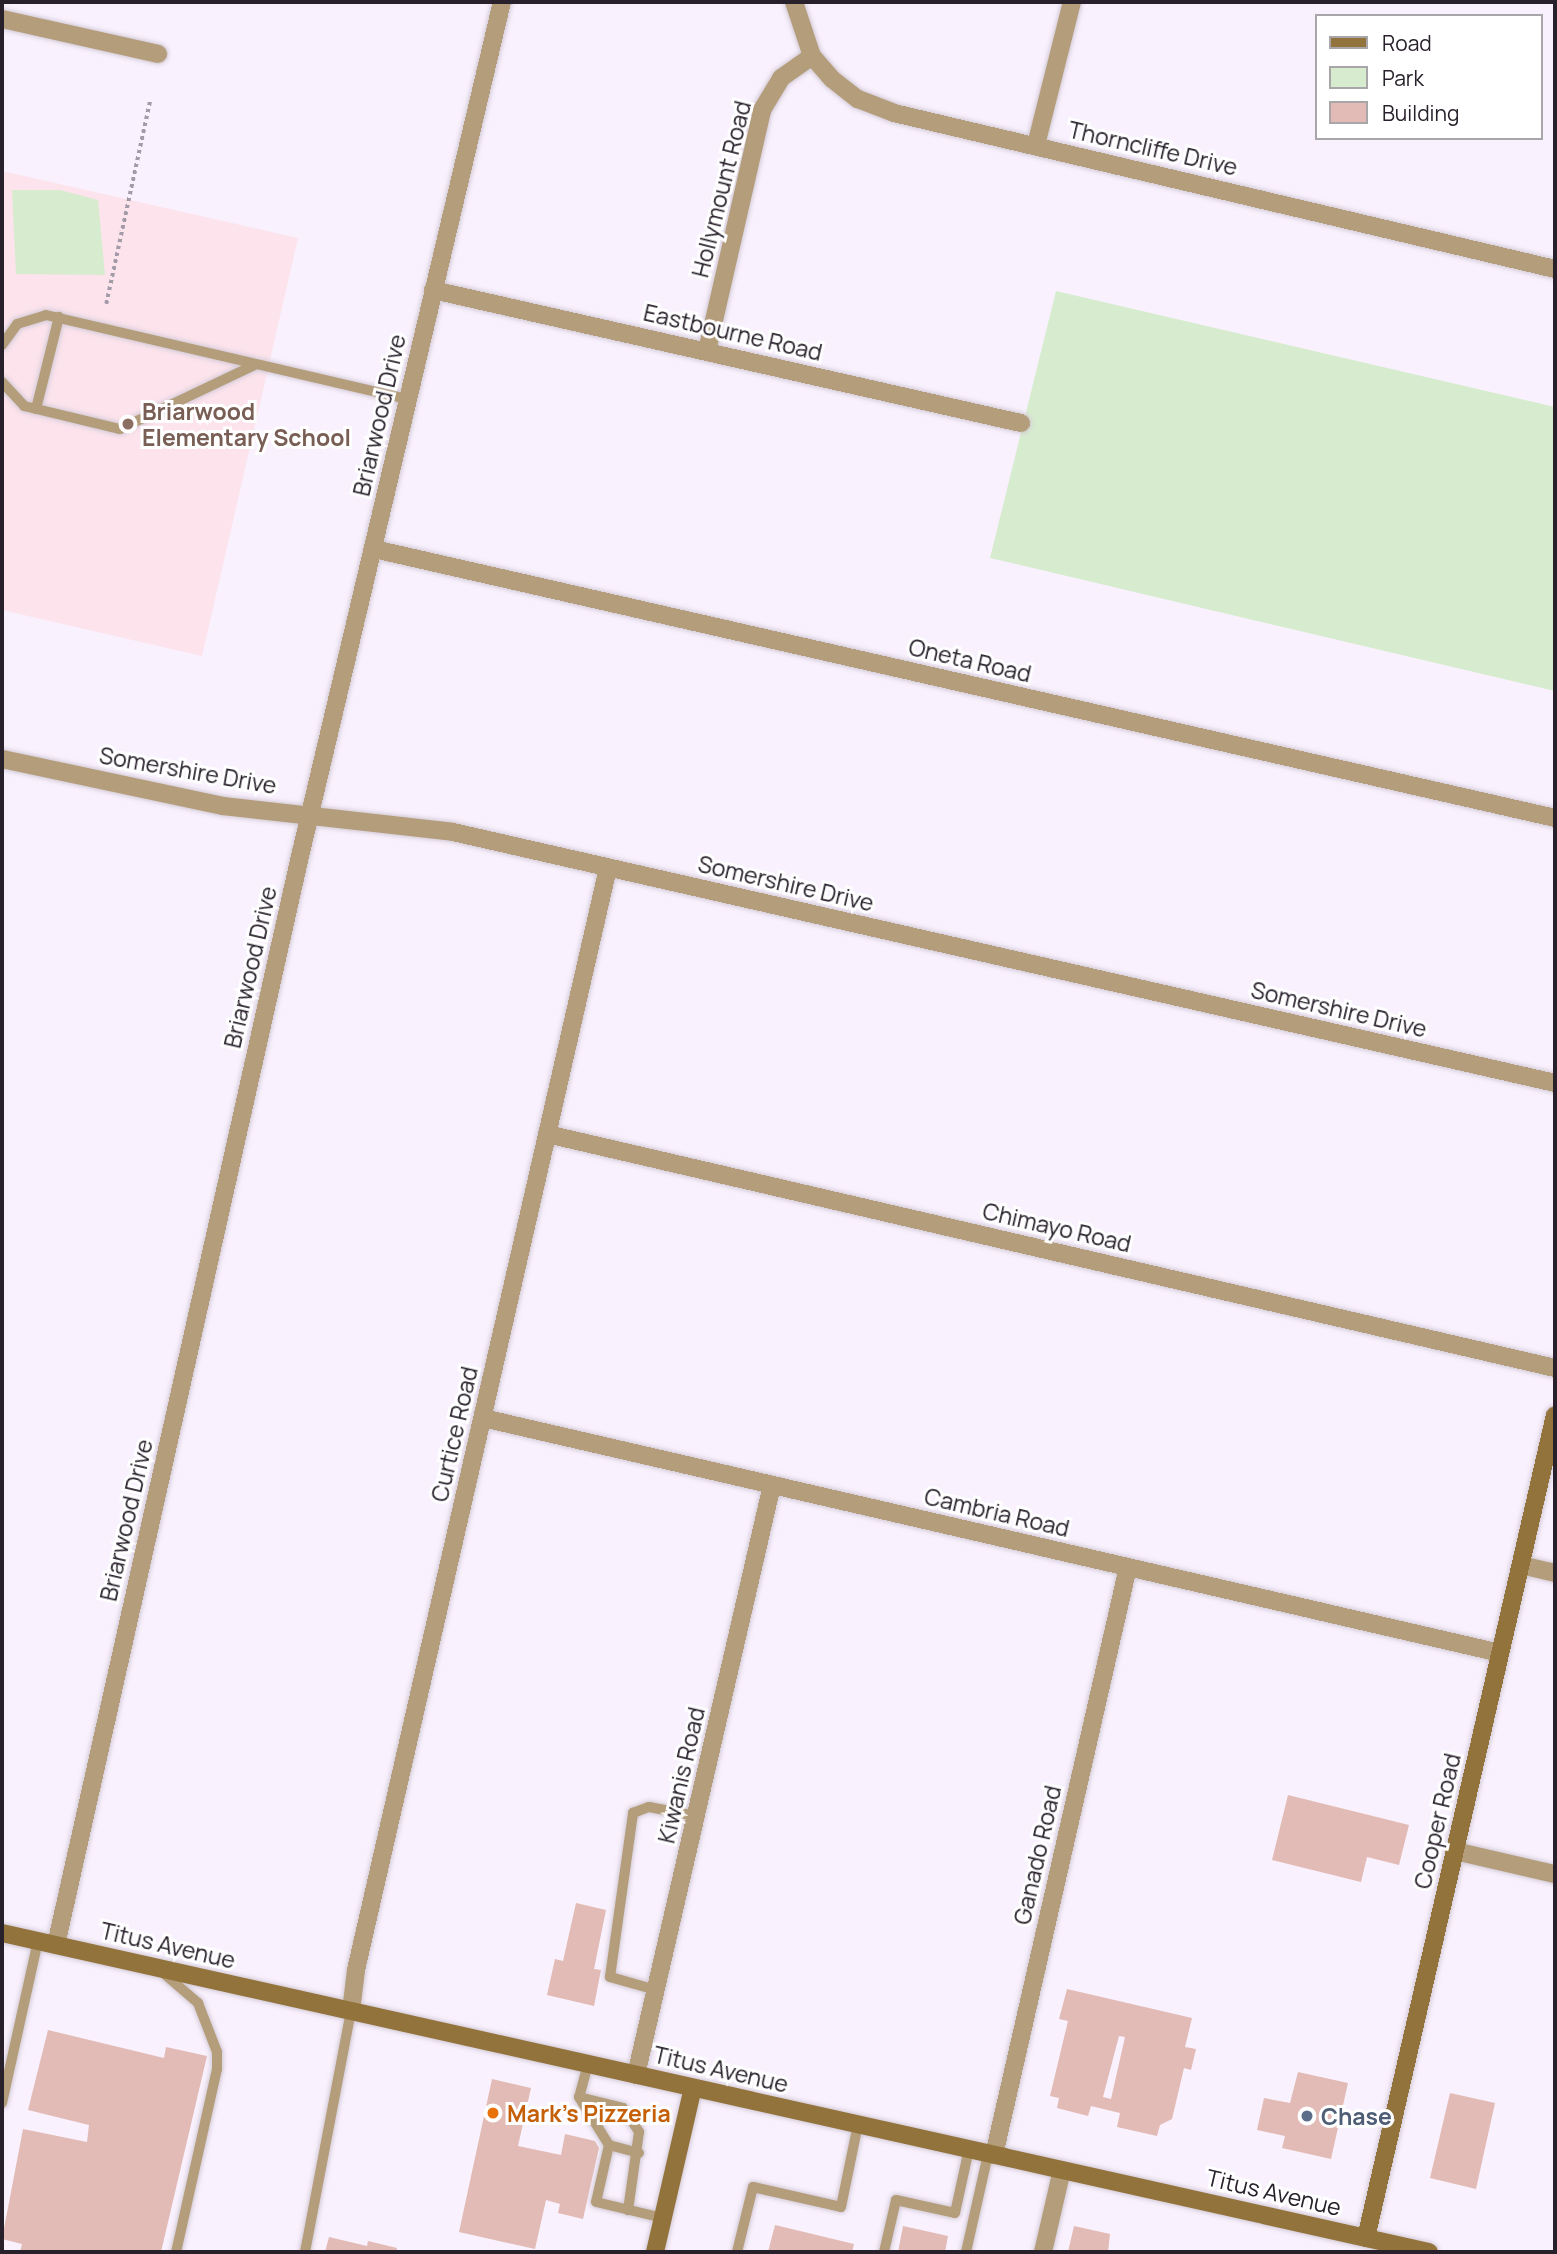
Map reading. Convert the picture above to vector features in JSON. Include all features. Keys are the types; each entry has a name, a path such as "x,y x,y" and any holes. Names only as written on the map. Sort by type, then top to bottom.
{"main road":[{"name":"Cooper Road","path":"1364,2245 1555,1415"},
{"name":"Titus Avenue","path":"2,1933 1062,2170 1364,2245 1429,2252"},
{"path":"655,2252 693,2088"}],"street":[{"name":"Briarwood Drive","path":"47,1943 502,2"},
{"name":"Thorncliffe Drive","path":"794,2 813,56 832,79 858,99 894,113 1555,269"},
{"path":"1037,145 1072,2"},
{"path":"2,19 158,54"},
{"name":"Hollymount Road","path":"707,351 762,110 781,78 813,56"},
{"name":"Eastbourne Road","path":"433,290 1021,423"},
{"name":"Oneta Road","path":"374,549 1555,818"},
{"name":"Somershire Drive","path":"2,759 223,806 453,832 1555,1083"},
{"name":"Curtice Road","path":"351,2011 356,1970 608,868"},
{"name":"Chimayo Road","path":"547,1134 1555,1368"},
{"name":"Cambria Road","path":"483,1418 1500,1653"},
{"name":"Kiwanis Road","path":"636,2075 772,1485"},
{"path":"1521,1565 1555,1573"},
{"name":"Ganado Road","path":"991,2154 1128,1567"},
{"path":"1455,1851 1555,1874"},
{"path":"1043,2252 1062,2170"}],"lane":[{"path":"2,345 24,320 59,317 407,399"},
{"path":"36,409 59,317"},
{"path":"2,382 16,401 36,409 120,429 255,365"},
{"path":"656,1990 610,1976 633,1813 649,1807 696,1816"},
{"path":"2,2103 47,1943"},
{"path":"157,1968 205,2014 214,2037 218,2069 176,2252"},
{"path":"305,2252 351,2011"},
{"path":"588,2064 579,2097 609,2146 596,2202 663,2218"},
{"path":"579,2097 623,2108 639,2132 639,2153 628,2210"},
{"path":"737,2252 754,2187 841,2207 858,2124"},
{"path":"609,2146 639,2153"},
{"path":"884,2252 896,2200 955,2213 969,2149"},
{"path":"966,2252 991,2154"}],"path":[{"path":"106,304 150,100"}],"shaded area":[{"name":"Briarwood Elementary School","path":"2,171 298,238 202,656 2,610"}],"green space":[{"path":"12,190 60,190 98,200 105,275 16,274"},
{"path":"1056,291 1555,407 1555,691 990,558"}],"building":[{"path":"1288,1795 1409,1825 1399,1865 1367,1857 1361,1882 1272,1860"},
{"path":"576,1903 606,1910 594,1969 601,1970 594,2006 547,1995 555,1959 563,1961"},
{"path":"1067,1989 1192,2018 1185,2047 1196,2049 1191,2070 1184,2068 1172,2119 1160,2125 1157,2136 1117,2127 1120,2113 1091,2106 1088,2116 1057,2108 1059,2098 1050,2096 1068,2021 1059,2019","holes":["1119,2036 1125,2037 1111,2099 1103,2097"]},
{"path":"48,2030 164,2058 166,2047 207,2056 161,2252 20,2252 22,2244 2,2239 23,2129 87,2142 89,2125 28,2110"},
{"path":"1298,2072 1348,2083 1331,2159 1282,2148 1285,2136 1257,2130 1264,2098 1290,2103"},
{"path":"492,2079 531,2088 518,2146 561,2155 565,2134 595,2141 599,2148 583,2219 558,2213 560,2204 546,2200 535,2249 459,2232"},
{"path":"1450,2093 1495,2103 1476,2189 1430,2178"},
{"path":"775,2225 854,2244 852,2252 768,2252"},
{"path":"903,2226 948,2236 945,2252 898,2252"},
{"path":"1074,2226 1110,2234 1108,2252 1068,2252"},
{"path":"329,2237 367,2246 368,2241 397,2248 396,2252 325,2252"}],"place":[{"name":"Briarwood Elementary School","path":"128,424"},
{"name":"Mark's Pizzeria","path":"493,2113"},
{"name":"Chase","path":"1307,2116"}]}
